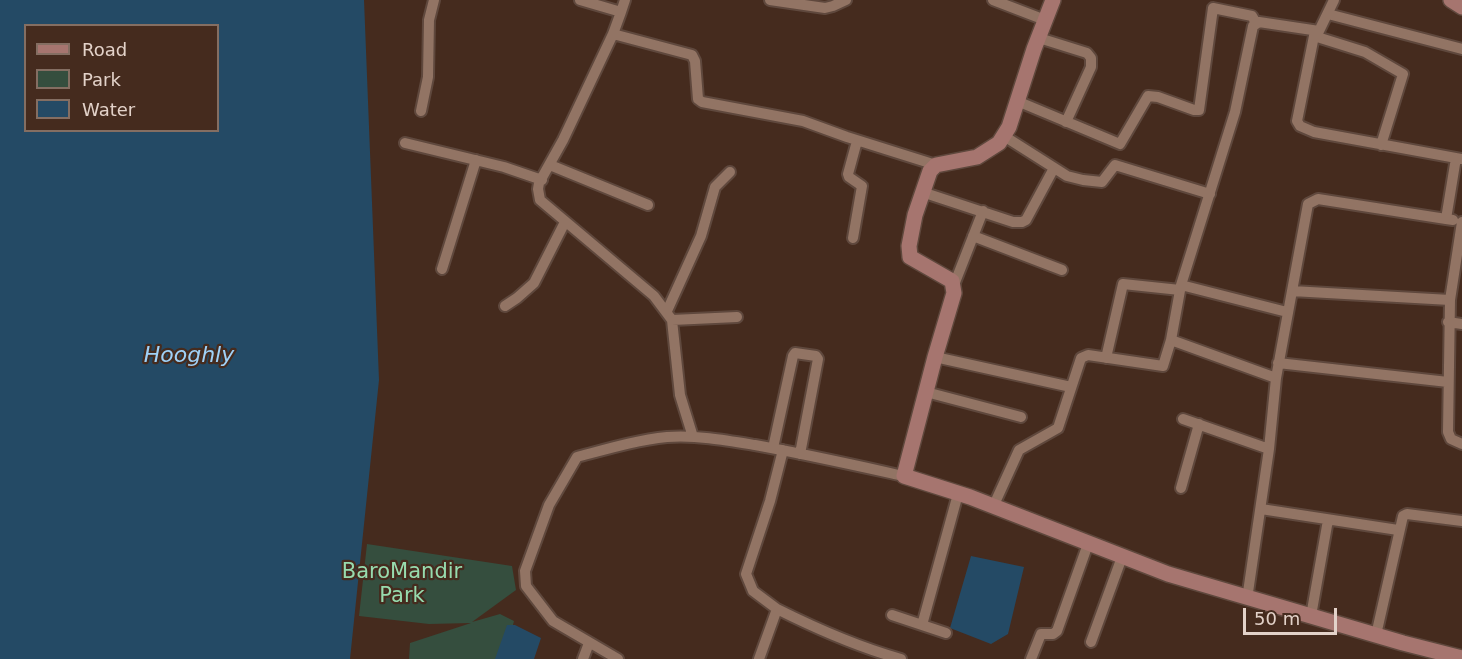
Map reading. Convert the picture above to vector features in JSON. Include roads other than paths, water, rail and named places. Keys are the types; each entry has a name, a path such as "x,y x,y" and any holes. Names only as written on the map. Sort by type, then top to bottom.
{"street":[{"path":"422,111 428,76 429,20 434,0"},
{"path":"580,0 621,12"},
{"path":"625,0 613,34 538,189 540,200 654,296 670,316"},
{"path":"770,0 825,8 846,0"},
{"path":"993,0 1046,20"},
{"path":"613,34 692,54 695,61 698,99 702,102 803,121 936,165 977,157 999,143 1004,136 1053,0"},
{"path":"1315,33 1320,31 1334,0"},
{"path":"1451,0 1462,6"},
{"path":"1017,100 1120,144 1148,96 1199,110 1213,8 1252,16 1256,23"},
{"path":"1328,14 1462,50"},
{"path":"1256,23 1315,33 1365,52 1403,74 1381,145"},
{"path":"993,507 1019,450 1058,428 1081,358 1085,355 1162,367 1171,340 1181,287 1235,112 1253,26 1256,23"},
{"path":"1315,33 1298,125 1314,132 1459,159 1446,219"},
{"path":"1039,38 1087,53 1091,58 1090,67 1066,122"},
{"path":"1004,136 1067,176 1100,183 1105,180 1112,166 1115,165 1210,194"},
{"path":"853,238 862,186 848,174 858,141"},
{"path":"405,143 504,167 542,180"},
{"path":"442,269 476,160"},
{"path":"550,165 648,205"},
{"path":"936,165 930,171 922,192 909,246 910,258 952,281 954,285"},
{"path":"922,192 1013,222 1026,220 1054,168"},
{"path":"693,437 680,395 670,316 701,236 715,187 730,172"},
{"path":"1247,599 1269,449 1278,363 1308,204 1318,199 1462,222 1448,322 1448,432 1451,439 1462,444"},
{"path":"904,476 954,293 954,285 983,211"},
{"path":"505,306 534,283 565,222"},
{"path":"973,236 1062,270"},
{"path":"1106,358 1123,284 1181,287 1287,312"},
{"path":"1292,291 1450,300"},
{"path":"670,316 737,317"},
{"path":"1448,322 1462,324"},
{"path":"1171,340 1276,378"},
{"path":"800,454 818,359 816,356 795,353 770,501 746,574 753,591 777,609 817,628 879,653 901,659"},
{"path":"935,357 1071,387"},
{"path":"1278,363 1448,382"},
{"path":"926,392 1021,417"},
{"path":"1183,419 1269,449"},
{"path":"1181,488 1199,424"},
{"path":"618,659 553,621 526,586 525,571 549,505 577,457 656,439 693,437 778,449 904,476 958,494 1168,574 1247,599 1460,658"},
{"path":"922,626 958,494"},
{"path":"1260,509 1398,530"},
{"path":"1376,635 1401,519 1407,514 1462,520"},
{"path":"1311,616 1328,520"},
{"path":"1031,659 1041,634 1057,632 1088,544"},
{"path":"1091,642 1122,557"},
{"path":"759,659 777,609"},
{"path":"892,615 946,633"},
{"path":"583,659 589,643"}],"water":[{"name":"Hooghly","path":"0,0 364,0 379,380 350,659 0,659"},
{"path":"971,556 1024,567 1008,634 991,644 950,628"},
{"path":"507,625 515,625 541,638 534,659 495,659"}],"park label":[{"name":"BaroMandir Park","path":"402,585"}]}
